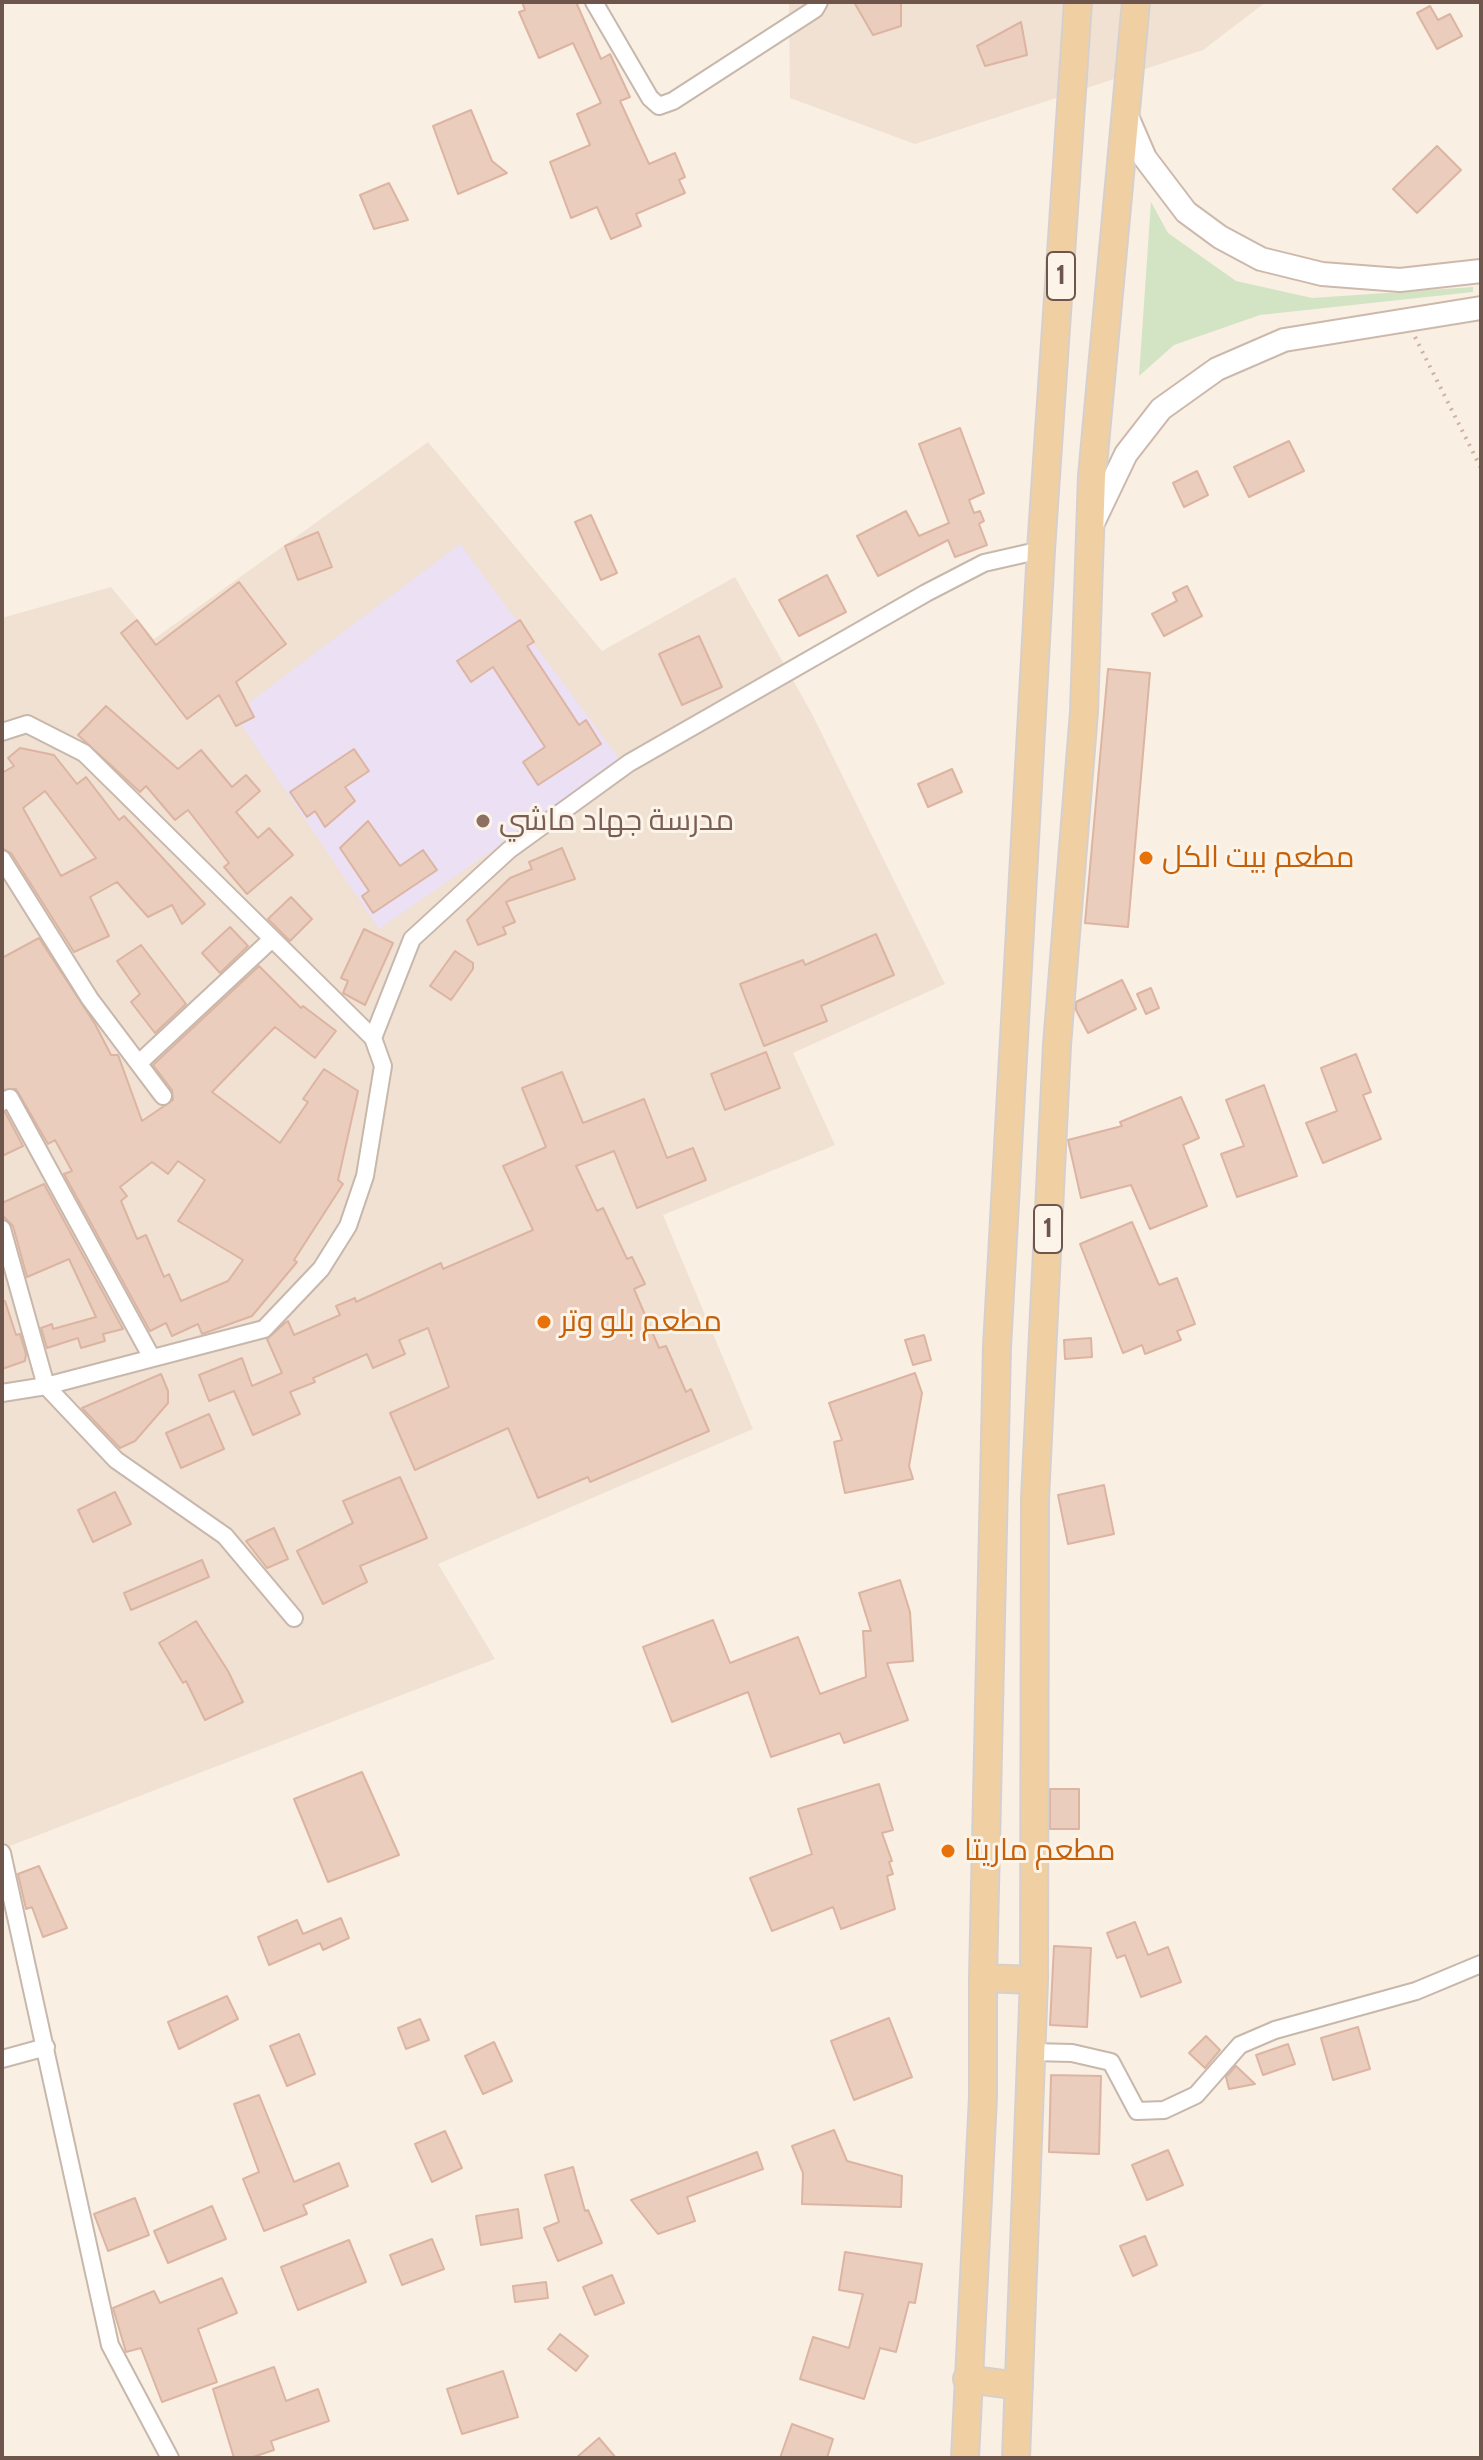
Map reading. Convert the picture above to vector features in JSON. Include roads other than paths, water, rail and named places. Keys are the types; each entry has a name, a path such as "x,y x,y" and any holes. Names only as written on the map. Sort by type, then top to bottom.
{"main road":[{"name":"1","path":"965,2458 967,2379 978,2248 997,1347 1041,550 1078,2"},
{"name":"1","path":"1016,2458 1034,1980 1035,1499 1057,1045 1084,712 1090,528 1136,2"},
{"path":"1126,114 1145,158 1186,212 1220,237 1261,259 1322,274 1400,280 1481,271"},
{"path":"1090,528 1135,442 1161,409 1217,369 1284,340 1481,308"},
{"path":"1013,1037 1057,1045"},
{"path":"983,1978 1034,1980"},
{"path":"967,2379 1019,2386"}],"street":[{"path":"594,2 650,98 659,106 673,101 815,9 819,2"},
{"path":"373,1038 412,939 521,841 629,763 926,593 984,563 1041,550"},
{"path":"2,732 27,724 84,753 373,1038 383,1066 365,1176 348,1226 321,1269 264,1329 46,1386 2,1393"},
{"path":"2,859 90,999 163,1096"},
{"path":"140,1062 272,939"},
{"path":"2,1102 10,1098 152,1358"},
{"path":"2,1229 46,1386 116,1460 225,1536 294,1618"},
{"path":"2,1853 110,2345 170,2458"},
{"path":"1032,2052 1072,2053 1111,2062 1137,2111 1164,2110 1196,2095 1240,2045 1275,2030 1416,1991 1481,1964"},
{"path":"2,2059 46,2047"}],"place":[{"name":"مدرسة جهاد ماشي","path":"483,821"},
{"name":"مطعم بيت الكل","path":"1146,858"},
{"name":"مطعم بلو وتر","path":"544,1322"},
{"name":"مطعم ماريتا","path":"948,1851"}]}
